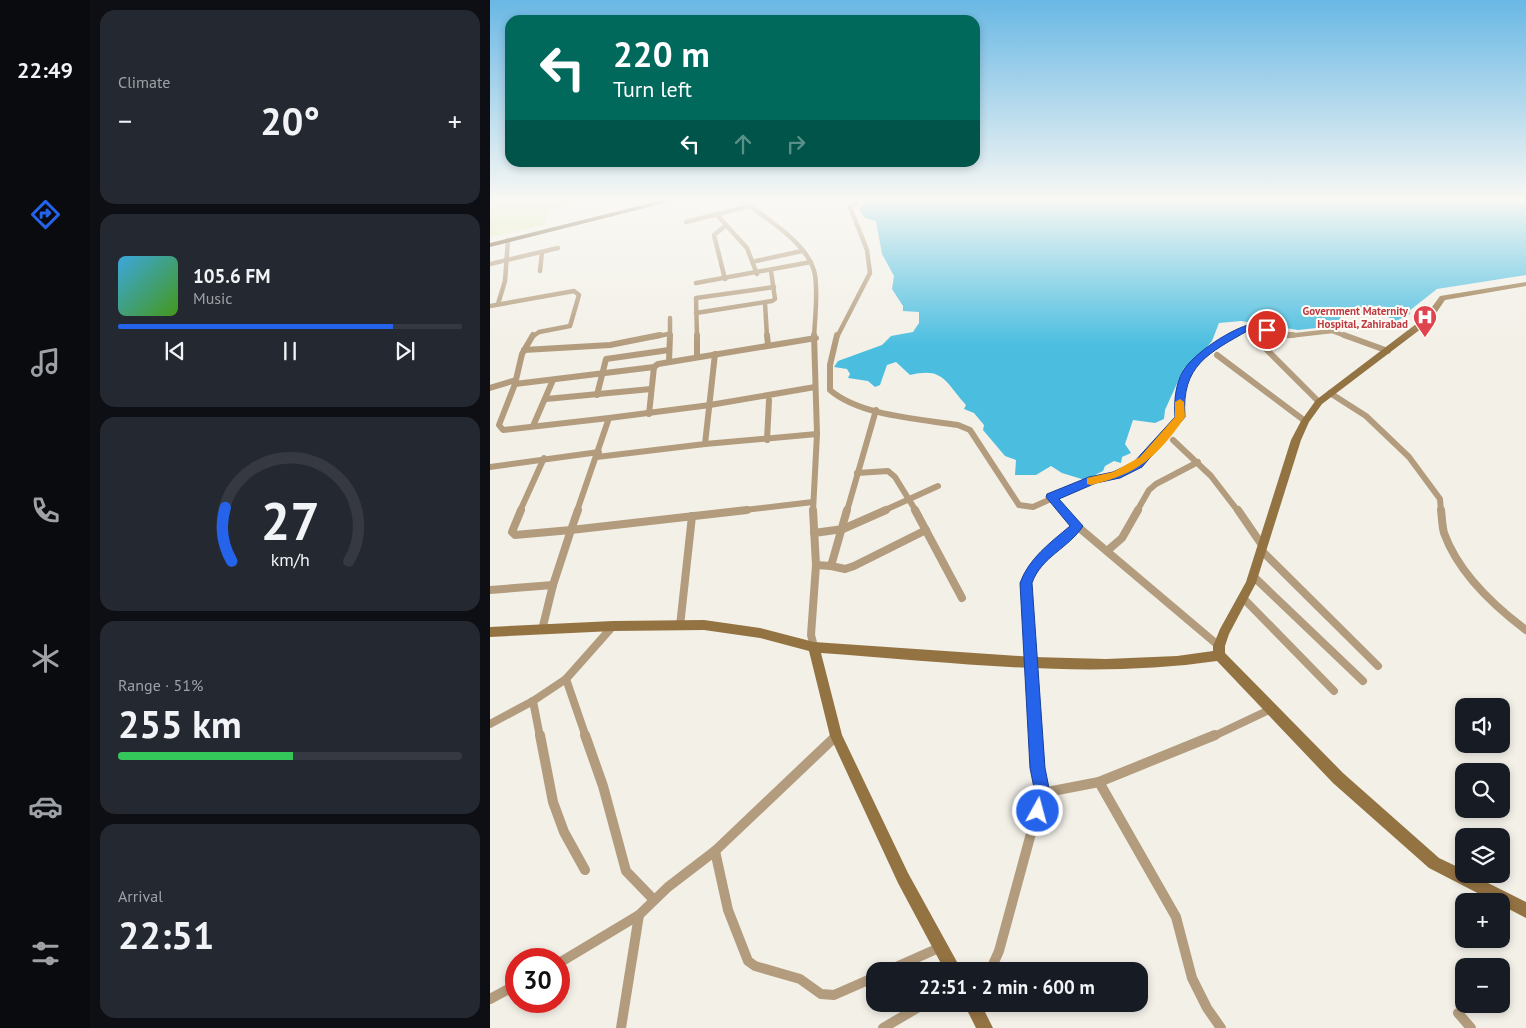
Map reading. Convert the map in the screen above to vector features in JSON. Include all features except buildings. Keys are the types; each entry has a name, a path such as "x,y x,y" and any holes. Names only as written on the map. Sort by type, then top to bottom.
{"street":[{"path":"498,304 505,281 508,249"},
{"path":"490,264 554,249"},
{"path":"717,249 725,279"},
{"path":"749,249 756,261 757,274"},
{"path":"865,249 870,272 866,285 836,335 830,355 830,390 839,400 876,410 966,428 976,437 1019,504 1033,507 1051,497 1093,480 1116,475 1144,460 1180,417 1179,398 1187,372 1210,349 1246,328 1259,327 1288,336 1332,331 1388,352"},
{"path":"756,261 802,250 812,262 815,274 817,434 813,502 816,565 811,635 836,736 903,878 949,962"},
{"path":"540,270 542,252"},
{"path":"696,283 757,274 812,262"},
{"path":"696,313 765,303 774,299 771,271"},
{"path":"1219,651 1253,576 1305,420 1319,402 1388,352 1427,320 1443,298 1526,284"},
{"path":"697,357 695,300 700,297 774,287"},
{"path":"490,306 574,291 579,294 570,326 534,334 524,350 500,428 503,430 649,414 815,387"},
{"path":"765,303 768,345"},
{"path":"668,362 670,318"},
{"path":"524,350 610,345 668,334"},
{"path":"1254,337 1319,402"},
{"path":"490,388 515,382 602,375 654,367 668,362 714,354 816,338"},
{"path":"597,394 610,345"},
{"path":"606,359 669,350"},
{"path":"705,444 714,354"},
{"path":"1217,355 1305,420"},
{"path":"649,414 654,367"},
{"path":"533,426 554,380"},
{"path":"546,399 651,389"},
{"path":"1330,393 1366,416 1409,457 1440,499 1444,532 1460,562 1498,609 1526,630"},
{"path":"767,440 769,400"},
{"path":"831,566 876,410"},
{"path":"542,630 553,585 610,418"},
{"path":"490,467 544,458 767,440 817,434"},
{"path":"1173,440 1198,462 1234,502 1261,548 1378,666"},
{"path":"544,458 512,532 514,535 520,536 813,502"},
{"path":"1107,551 1122,538 1149,490 1156,484 1198,462"},
{"path":"857,473 889,471 910,499 962,598"},
{"path":"814,532 843,529 938,486"},
{"path":"1051,497 1077,526 1219,651 1271,709 1338,778 1434,863 1526,910"},
{"path":"680,626 692,516"},
{"path":"994,962 999,951 1034,829 1042,793 1038,768 1033,662 1026,583 1031,570 1039,561 1077,526"},
{"path":"816,565 845,569 926,530"},
{"path":"1253,576 1363,681"},
{"path":"490,590 553,585"},
{"path":"1243,598 1334,691"},
{"path":"490,632 613,626 704,625 760,633 814,647 1033,662 1106,664 1178,661 1219,651"},
{"path":"490,724 534,701 566,679 613,626"},
{"path":"566,679 603,786 626,871 654,900"},
{"path":"534,701 553,802 564,832 585,870"},
{"path":"1042,793 1098,782 1216,735 1271,709"},
{"path":"570,956 639,915 654,900 715,851 770,801 836,736"},
{"path":"1098,782 1176,917 1192,978 1207,1008 1221,1028"},
{"path":"715,851 728,910 748,961 755,966 800,979 821,994 834,995 866,981"},
{"path":"620,1028 639,915"},
{"path":"909,962 941,948"},
{"path":"490,999 505,991"},
{"path":"883,1028 910,1012"},
{"path":"976,1012 985,1028"},
{"path":"1458,1013 1471,1028"}],"water":[{"path":"881,249 1526,249 1526,275 1437,289 1409,311 1410,314 1396,321 1388,317 1394,314 1388,307 1370,306 1362,313 1341,317 1334,326 1298,330 1241,321 1219,323 1212,341 1195,361 1184,368 1165,410 1164,419 1155,423 1133,420 1125,444 1131,453 1122,457 1121,463 1114,461 1105,466 1103,471 1085,480 1062,473 1051,466 1036,475 1015,475 1016,460 1005,456 983,430 984,425 974,413 964,409 966,405 948,383 937,375 921,373 910,375 896,362 887,365 880,385 875,387 868,381 848,378 850,374 847,369 834,367 838,361 882,345 891,336 913,332 919,323 919,312 903,311 903,306 892,289 894,276"}],"slow traffic":[{"path":"1091,481 1116,475 1144,460 1180,417 1180,402"}],"place":[{"name":"Government Maternity Hospital, Zahirabad","path":"1425,338"}],"route":[{"path":"1038,811 1042,793 1038,768 1033,662 1026,583 1031,570 1039,561 1077,526 1066,516 1051,497 1068,492 1093,480 1116,475 1144,460 1180,417 1179,398 1182,383 1187,372 1210,349 1238,332 1252,326 1267,330"}]}
